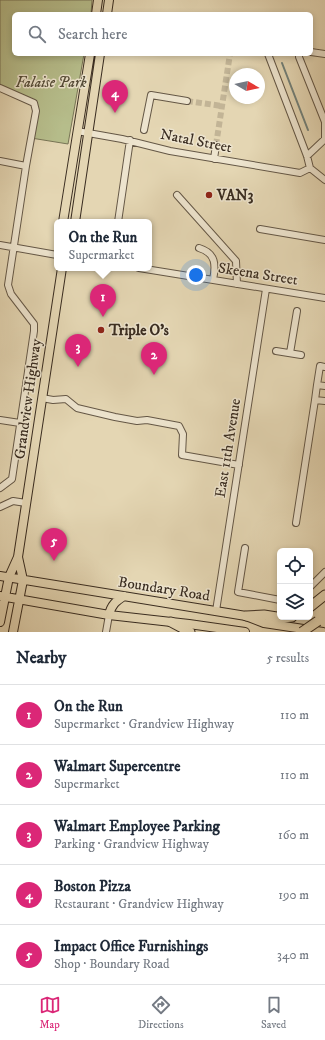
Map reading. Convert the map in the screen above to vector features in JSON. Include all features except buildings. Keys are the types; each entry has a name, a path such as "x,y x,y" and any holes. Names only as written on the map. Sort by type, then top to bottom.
{"highway":[{"path":"313,605 325,595"},
{"path":"246,616 264,615 277,617"},
{"path":"302,632 322,619"},
{"path":"171,622 190,632"}],"main road":[{"path":"96,12 98,0"},
{"path":"107,12 109,0"},
{"path":"63,219 90,56"},
{"path":"75,219 100,56"},
{"name":"Grandview Highway","path":"0,622 2,597 18,557 62,271"},
{"name":"Grandview Highway","path":"13,632 23,580 18,557"},
{"name":"Boundary Road","path":"0,576 246,616 264,622 323,632"},
{"path":"109,615 110,608 116,601 124,596"},
{"name":"Boundary Road","path":"2,597 109,615 245,632"}],"street":[{"path":"313,52 325,54"},
{"path":"269,56 307,156 310,168 325,180"},
{"path":"299,56 325,122 325,140 307,156"},
{"path":"0,88 34,103 36,106 8,286 11,294 34,324 34,331 12,479 0,488"},
{"path":"144,130 151,95 187,101"},
{"name":"Natal Street","path":"77,131 130,140 170,151 214,159 300,172 310,168"},
{"path":"118,219 130,140"},
{"path":"214,159 216,145"},
{"path":"0,161 26,166"},
{"path":"177,195 236,261 237,284"},
{"path":"260,229 325,240"},
{"path":"0,245 54,255"},
{"path":"199,248 206,250 214,262 216,268 214,280"},
{"name":"Skeena Street","path":"152,270 325,298"},
{"name":"East 11th Avenue","path":"216,611 266,289"},
{"path":"290,353 297,311"},
{"path":"276,351 301,355"},
{"path":"296,523 320,366 325,366"},
{"path":"317,385 325,386"},
{"path":"42,398 53,400 66,399 77,408 115,417 147,420 179,426 183,434 182,455 239,465"},
{"path":"315,400 325,401"},
{"path":"0,420 20,423"},
{"path":"0,507 13,501 26,503"},
{"path":"245,548 238,592 277,599"},
{"path":"313,584 325,572"},
{"path":"106,632 109,615"}],"green space":[{"name":"Falaise Park","path":"0,0 92,0 91,12 12,12 12,56 84,56 68,144 31,138 36,106 0,88"}],"waterway":[{"path":"282,63 308,130"}],"tunnel":[{"path":"216,145 230,56"},
{"path":"187,101 222,106"}],"place":[{"name":"Boston Pizza","path":"115,113"},
{"name":"VAN3","path":"209,195"},
{"name":"On the Run","path":"103,317"},
{"name":"Triple O’s","path":"101,330"},
{"name":"Walmart Employee Parking","path":"78,367"},
{"name":"Walmart Supercentre","path":"154,375"},
{"name":"Impact Office Furnishings","path":"54,561"}]}
